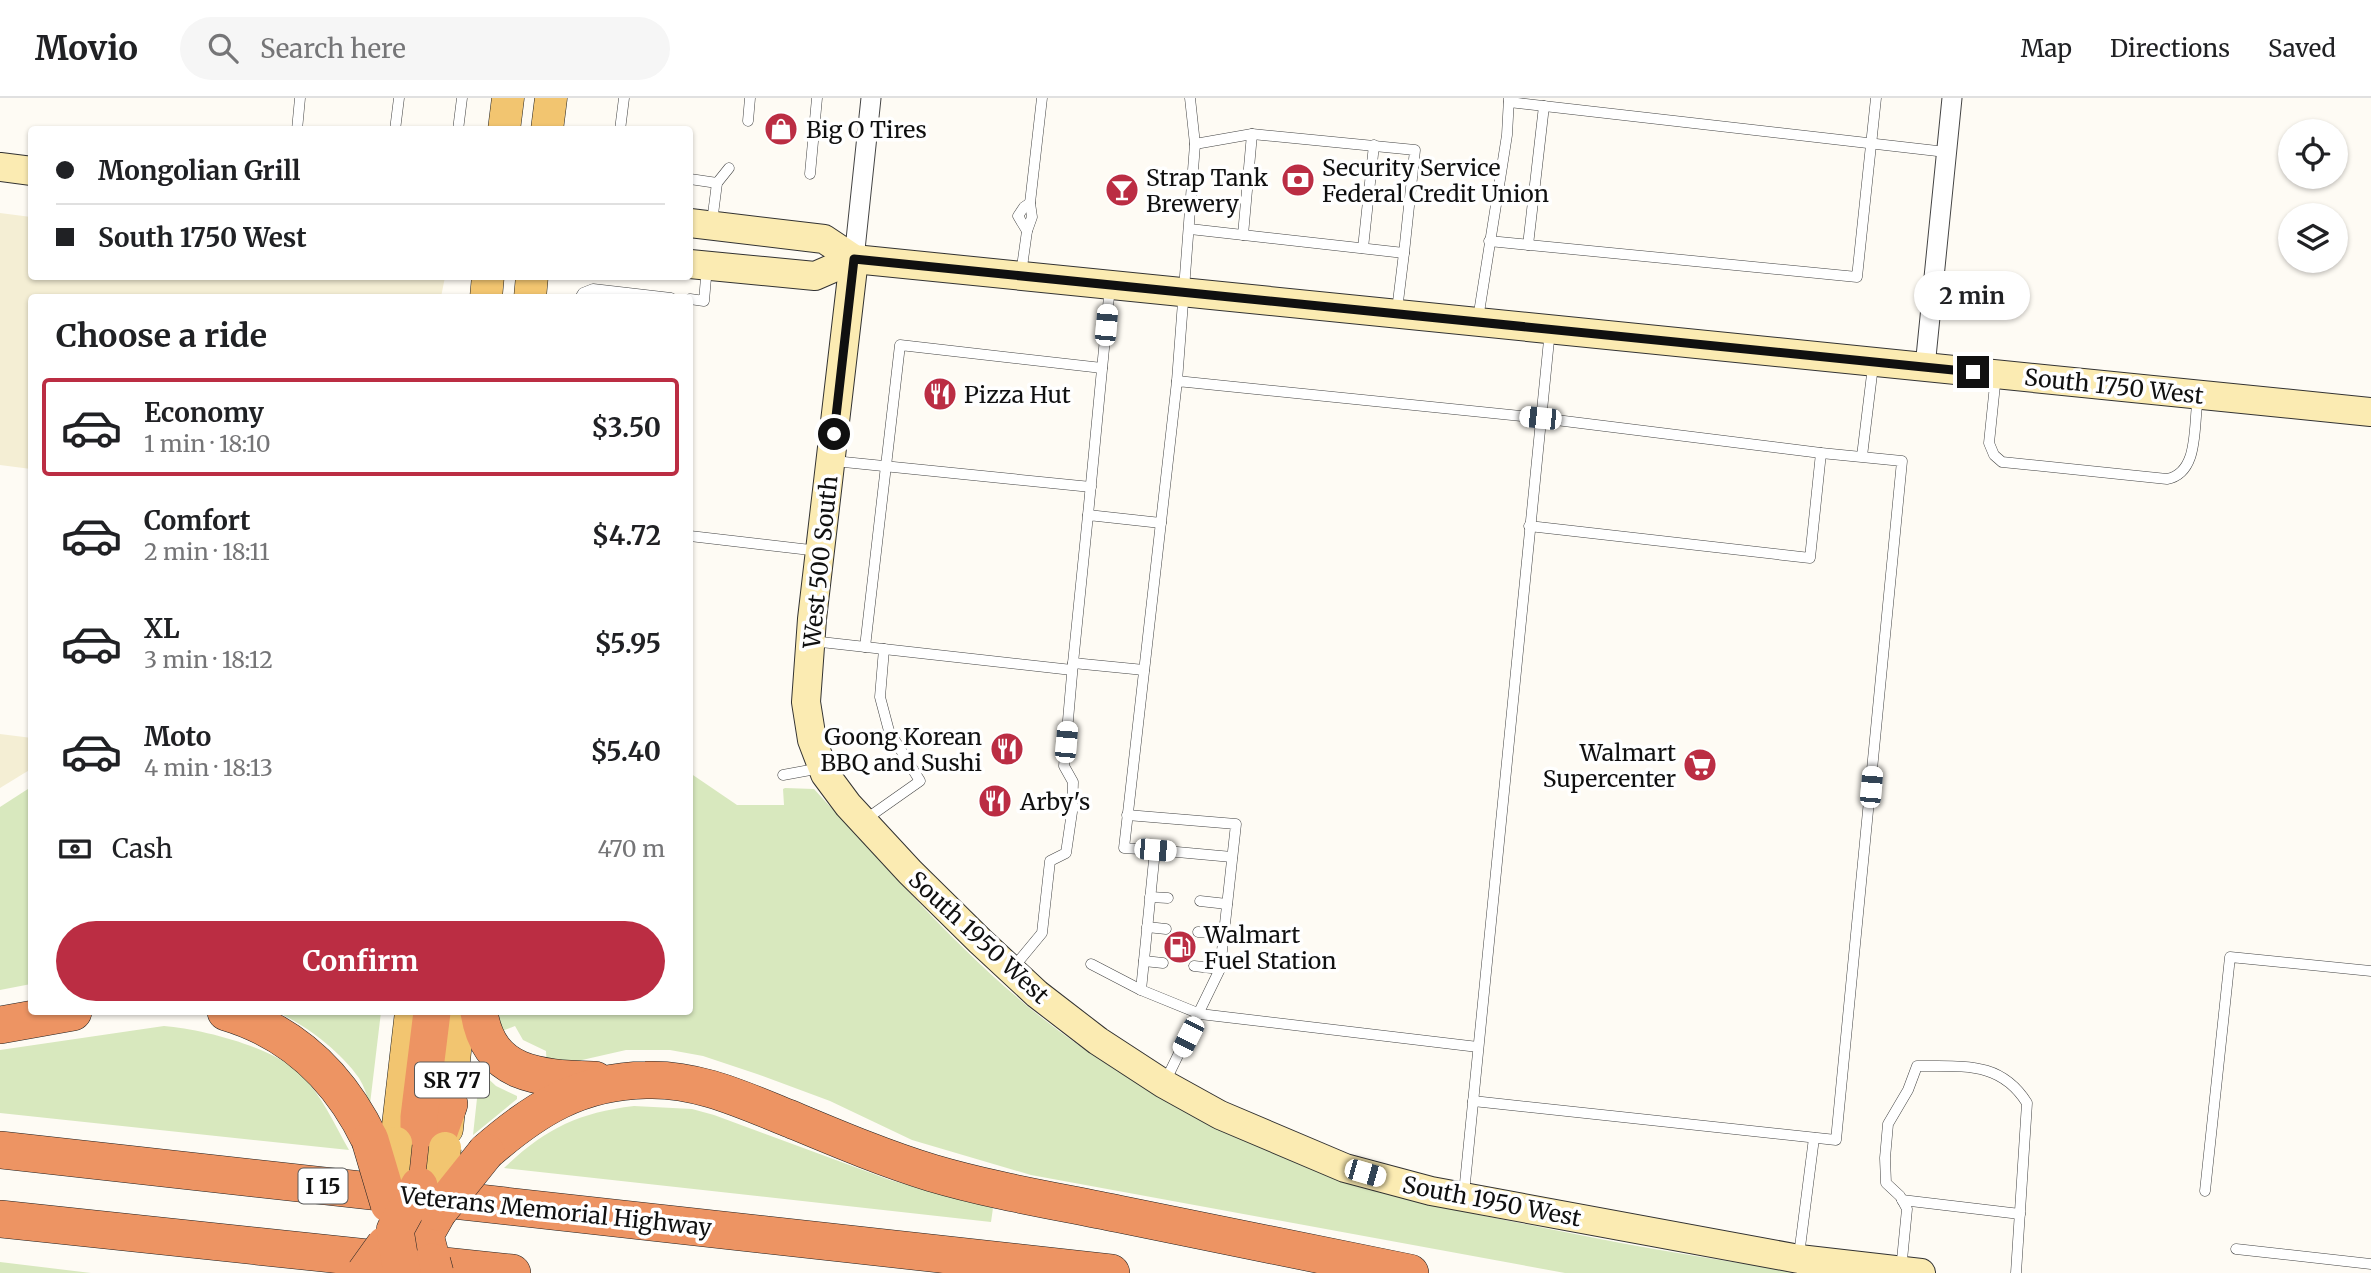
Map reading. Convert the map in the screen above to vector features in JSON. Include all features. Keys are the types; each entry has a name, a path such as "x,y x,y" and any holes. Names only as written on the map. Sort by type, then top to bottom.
{"highway":[{"path":"0,1026 57,1015"},
{"path":"235,1015 281,1035 316,1063 345,1096 412,1144"},
{"path":"408,1242 412,1144 419,1117 432,1015"},
{"path":"479,1015 481,1026 491,1047 499,1056 520,1070 543,1078 681,1082 716,1090 885,1158 982,1186 1410,1273"},
{"path":"408,1242 486,1152 527,1118 564,1097 598,1086 631,1081"},
{"path":"408,1242 412,1144 449,1104"},
{"name":"Veterans Memorial Highway","path":"0,1150 1111,1273"},
{"path":"0,1219 512,1273"}],"main road":[{"path":"505,126 508,98"},
{"path":"548,126 551,98"},
{"path":"0,167 28,170"},
{"path":"701,224 824,239 854,259"},
{"path":"698,265 815,276 854,259"},
{"name":"South 1750 West","path":"854,259 2371,412"},
{"name":"West 500 South","path":"824,771 813,740 806,702 820,551 854,259"},
{"name":"South 1950 West","path":"824,771 863,821 910,872 1037,995 1098,1041 1164,1084 1220,1115 1345,1168 1431,1191 1798,1259 1911,1272"},
{"name":"SR 77","path":"411,1015 412,1144"},
{"name":"SR 77","path":"449,1104 459,1015"}],"street":[{"name":"West 500 South","path":"854,259 872,98"},
{"path":"1925,367 1952,98"}],"lane":[{"path":"297,126 300,98"},
{"path":"396,126 399,98"},
{"path":"458,126 462,98"},
{"path":"620,126 624,98"},
{"path":"748,121 750,98"},
{"path":"810,174 817,98"},
{"path":"1020,277 1027,231 1032,218 1030,203 1042,98"},
{"path":"1191,98 1195,144 1177,381 1124,848 1233,857"},
{"path":"1489,241 1857,277 1876,98"},
{"path":"1477,323 1507,135 1509,100 1946,152"},
{"path":"1528,245 1544,106"},
{"path":"1195,144 1252,134 1415,149 1397,314"},
{"path":"1243,235 1252,134"},
{"path":"1363,248 1374,145"},
{"path":"701,224 717,183 729,168"},
{"path":"693,179 717,183"},
{"path":"1190,229 1404,253"},
{"path":"693,299 704,301 698,265"},
{"path":"1011,970 1042,933 1050,861 1066,853 1072,812 1073,782 1064,766 1110,286"},
{"path":"582,294 593,289 640,294"},
{"path":"1463,1197 1550,330"},
{"path":"866,647 900,345 1102,368"},
{"path":"1862,456 1873,362"},
{"path":"1996,374 1989,443 1994,455 2002,462 2167,479 2176,477 2185,471 2190,460 2198,395"},
{"path":"1177,381 1540,418 1902,461 1836,1140 1473,1101"},
{"path":"1529,526 1810,558 1821,453"},
{"path":"830,461 1091,486"},
{"path":"1088,515 1161,523"},
{"path":"693,536 820,551"},
{"path":"811,641 1073,667 1144,670"},
{"path":"863,821 920,781 889,731 880,697 884,649"},
{"path":"783,775 824,771"},
{"path":"1127,816 1236,824 1220,969 1164,1084"},
{"path":"1140,990 1155,850"},
{"path":"1150,897 1168,898"},
{"path":"1200,901 1227,904"},
{"path":"1147,927 1166,929"},
{"path":"1198,932 1224,934"},
{"path":"2205,1191 2230,957 2371,971"},
{"path":"1144,961 1163,963"},
{"path":"1091,964 1140,990 1200,1014 1478,1047"},
{"path":"1194,966 1220,969"},
{"path":"1911,1272 1908,1209 1886,1183 1885,1158 1888,1124 1908,1090 1917,1066 1982,1067 2018,1088 2027,1103 2016,1273"},
{"path":"1798,1259 1814,1138"},
{"path":"1902,1200 2020,1214"},
{"path":"2236,1249 2371,1264"}],"shaded area":[{"path":"0,213 28,217 28,280 444,280 442,294 28,294 28,469 0,465"},
{"path":"0,734 28,738 28,771 0,788"}],"green space":[{"path":"693,775 737,805 784,805 783,789 814,789 931,916 1025,1004 1125,1076 1231,1133 1342,1179 1430,1204 1627,1244 1808,1273 1565,1273 1031,1175 912,1140 830,1101 703,1056 670,1050 626,1050 582,1060 561,1071 547,1072 546,1051 523,1040 515,1026 499,1032 496,1015 693,1015"},
{"path":"28,789 28,985 0,990 0,807"},
{"path":"283,1015 381,1015 370,1104 359,1078 342,1058 300,1024"},
{"path":"164,1026 236,1041 255,1047 288,1064 315,1090 349,1150 0,1113 0,1050"},
{"path":"480,1071 496,1086 517,1096 517,1099 473,1135"},
{"path":"634,1106 692,1109 714,1115 890,1180 993,1208 991,1222 504,1168 534,1143 563,1125 595,1113"},
{"path":"0,1262 91,1273 0,1273"}],"place":[{"name":"Big O Tires","path":"781,129"},
{"name":"Security Service Federal Credit Union","path":"1298,180"},
{"name":"Strap Tank Brewery","path":"1122,190"},
{"name":"Pizza Hut","path":"940,394"},
{"name":"Goong Korean BBQ and Sushi","path":"1007,749"},
{"name":"Walmart Supercenter","path":"1700,765"},
{"name":"Arby's","path":"995,801"},
{"name":"Walmart Fuel Station","path":"1180,947"}],"route":[{"path":"834,434 854,259 1973,372"}]}
